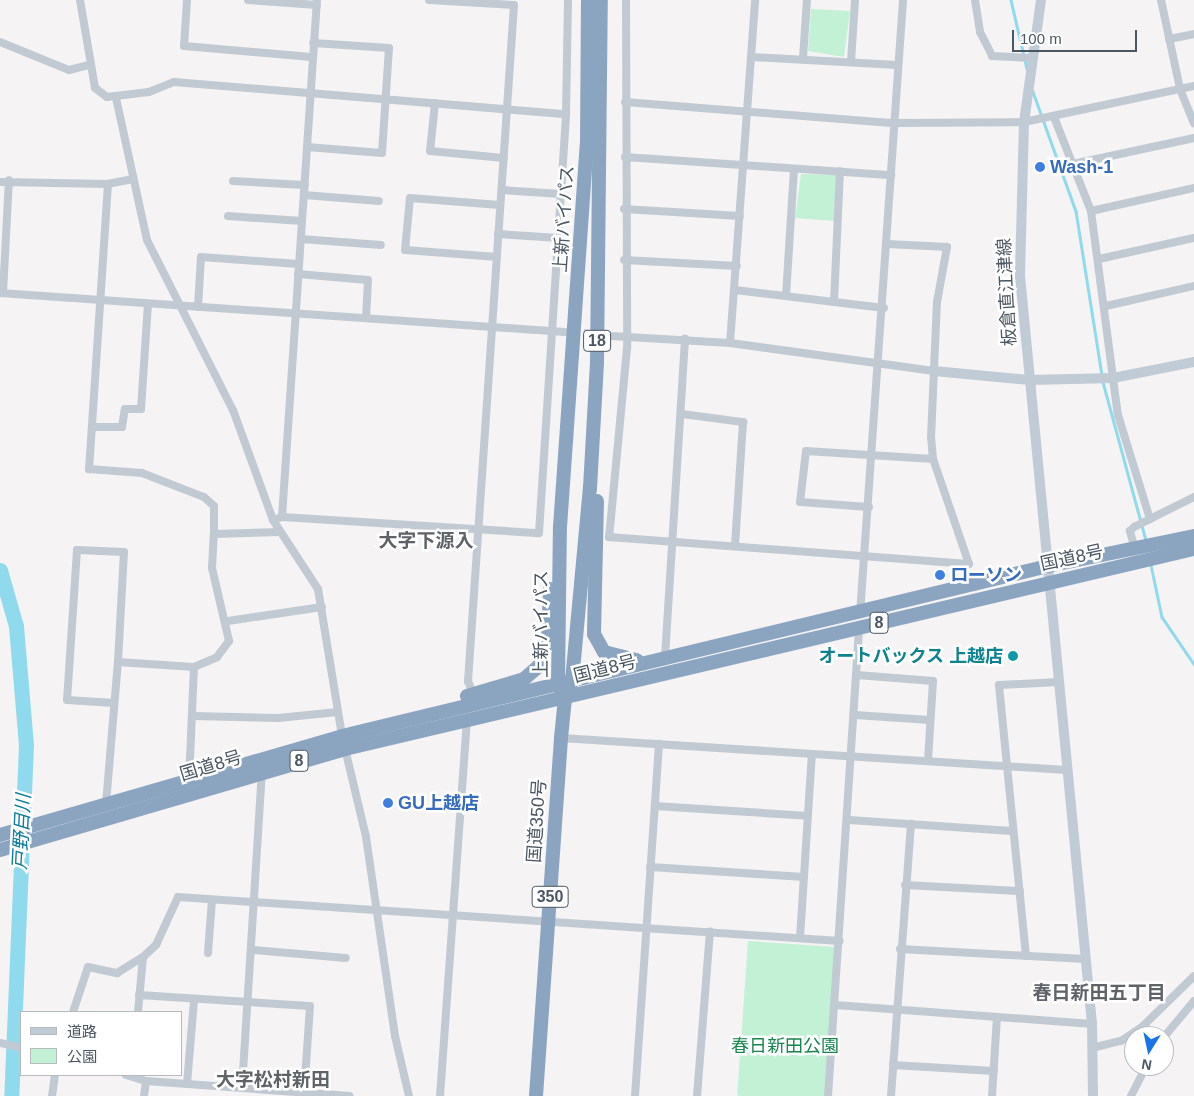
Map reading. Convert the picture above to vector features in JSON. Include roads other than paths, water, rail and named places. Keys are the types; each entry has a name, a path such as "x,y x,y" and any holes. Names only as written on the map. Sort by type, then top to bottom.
{"highway":[{"name":"上新バイパス","path":"565,698 563,460 586,160 588,0"},
{"name":"上新バイパス","path":"565,682 596,363 600,0"},
{"path":"596,363 594,634 604,652 614,658 651,661"},
{"path":"474,698 524,680 542,659 563,460"},
{"name":"国道8号","path":"4,833 189,780 344,742 467,720 565,698 859,621 1048,566 1194,536"},
{"name":"国道8号","path":"4,849 262,770 391,724 474,698 565,682 665,658 1049,582 1194,549"},
{"name":"国道350号","path":"536,1096 565,698"}],"street":[{"path":"80,0 89,65 95,88 116,98 174,82 310,95 566,114"},
{"path":"188,0 184,46 312,57"},
{"path":"248,0 317,3 282,517"},
{"path":"429,0 514,2 468,681 474,698"},
{"path":"273,520 282,517 539,534 550,331 562,194 566,114 568,0"},
{"path":"626,0 625,389 609,537 671,540 969,564 933,459 937,302 947,247 888,244"},
{"path":"730,344 755,0"},
{"path":"803,58 807,0"},
{"path":"851,62 855,0"},
{"path":"828,1096 849,820 859,621 870,507 872,454 888,244 897,65 903,0"},
{"path":"975,0 980,32 992,56 1034,58"},
{"name":"板倉直江津線","path":"1042,0 1024,122 1020,276 1066,770 1092,1024 1093,1096"},
{"path":"1161,0 1180,89 1194,123"},
{"path":"1169,39 1194,34"},
{"path":"0,42 70,70 89,65"},
{"path":"308,147 382,153 389,48 313,43"},
{"path":"751,56 897,65"},
{"path":"625,102 894,123 1024,122 1194,86"},
{"path":"116,98 147,240 233,410 273,520 279,532 314,578 322,607 338,712 379,912 395,1036 409,1096"},
{"path":"434,103 430,151 504,158"},
{"path":"1054,117 1091,211 1106,306 1118,415 1150,519"},
{"path":"1073,164 1194,138"},
{"path":"625,157 891,175"},
{"path":"786,296 794,169"},
{"path":"834,302 840,172"},
{"path":"0,182 9,180 108,184 133,179"},
{"path":"9,180 1,293 565,332"},
{"path":"233,181 305,185"},
{"path":"108,184 102,301 89,469 142,473 204,497 214,506 212,568 228,621 228,646 210,662 194,667 118,662"},
{"path":"1091,211 1194,188"},
{"path":"502,190 562,194"},
{"path":"304,195 379,201"},
{"path":"497,257 405,250 410,198 500,205"},
{"path":"624,209 740,216"},
{"path":"228,216 302,221"},
{"path":"498,234 559,238"},
{"path":"1099,259 1194,238"},
{"path":"300,239 381,245"},
{"path":"198,307 201,257 299,264"},
{"path":"624,260 737,266"},
{"path":"298,274 368,280 366,318"},
{"path":"1106,306 1194,286"},
{"path":"735,290 884,308"},
{"path":"93,427 122,427 125,409 141,409 148,304"},
{"path":"611,336 685,339 934,372 1030,380 1113,378 1194,362"},
{"path":"665,658 671,540 682,414 685,339"},
{"path":"682,414 743,422 735,545"},
{"path":"870,507 800,502 806,450 933,459"},
{"path":"1135,549 1130,532 1150,519 1194,497"},
{"path":"214,534 279,532"},
{"path":"106,804 118,662 124,552 77,550 67,700 114,703"},
{"path":"228,621 322,607"},
{"path":"189,780 194,667"},
{"path":"856,675 933,681 928,760"},
{"path":"1026,956 1012,832 1000,685 1058,682"},
{"path":"193,716 278,718 338,712"},
{"path":"855,715 930,720"},
{"path":"440,1096 451,916 467,720"},
{"path":"561,738 1066,770"},
{"path":"635,1096 659,744"},
{"path":"800,938 812,754"},
{"path":"242,1088 257,903 262,770"},
{"path":"655,806 808,816"},
{"path":"849,820 1012,832"},
{"path":"891,1096 900,949 911,824"},
{"path":"650,867 804,877"},
{"path":"905,885 1020,891"},
{"path":"73,1011 88,966 117,973 143,957 156,945 178,897 379,912 840,941"},
{"path":"208,953 212,900"},
{"path":"697,1096 710,932"},
{"path":"900,949 1085,959"},
{"path":"253,950 346,958"},
{"path":"138,1011 143,957"},
{"path":"1092,1048 1121,1041 1142,1027 1194,976"},
{"path":"139,996 310,1006 304,1093"},
{"path":"187,1084 194,1000"},
{"path":"1173,1026 1194,1001"},
{"path":"835,1005 1092,1024"},
{"path":"992,1096 998,1017"},
{"path":"0,1044 20,1048"},
{"path":"893,1066 994,1071"},
{"path":"52,1096 55,1076"},
{"path":"129,1076 146,1081 349,1096"},
{"path":"1131,1096 1141,1076"},
{"path":"144,1096 146,1081"}],"waterway":[{"path":"1011,0 1027,69"},
{"path":"1032,89 1076,211 1102,376"},
{"path":"1103,382 1146,540"},
{"path":"1151,565 1162,617 1194,664"},
{"name":"戸野目川","path":"0,570 16,626 26,745 11,1096"}],"tunnel":[{"path":"572,332 611,336"}],"place":[{"name":"Wash-1","path":"1040,167"},
{"name":"ローソン","path":"940,575"},
{"name":"オートバックス 上越店","path":"1013,656"},
{"name":"GU上越店","path":"388,803"}],"district":[{"name":"大字下源入","path":"426,541"},
{"name":"春日新田五丁目","path":"1099,993"},
{"name":"大字松村新田","path":"273,1080"}],"park label":[{"name":"春日新田公園","path":"785,1046"}]}
